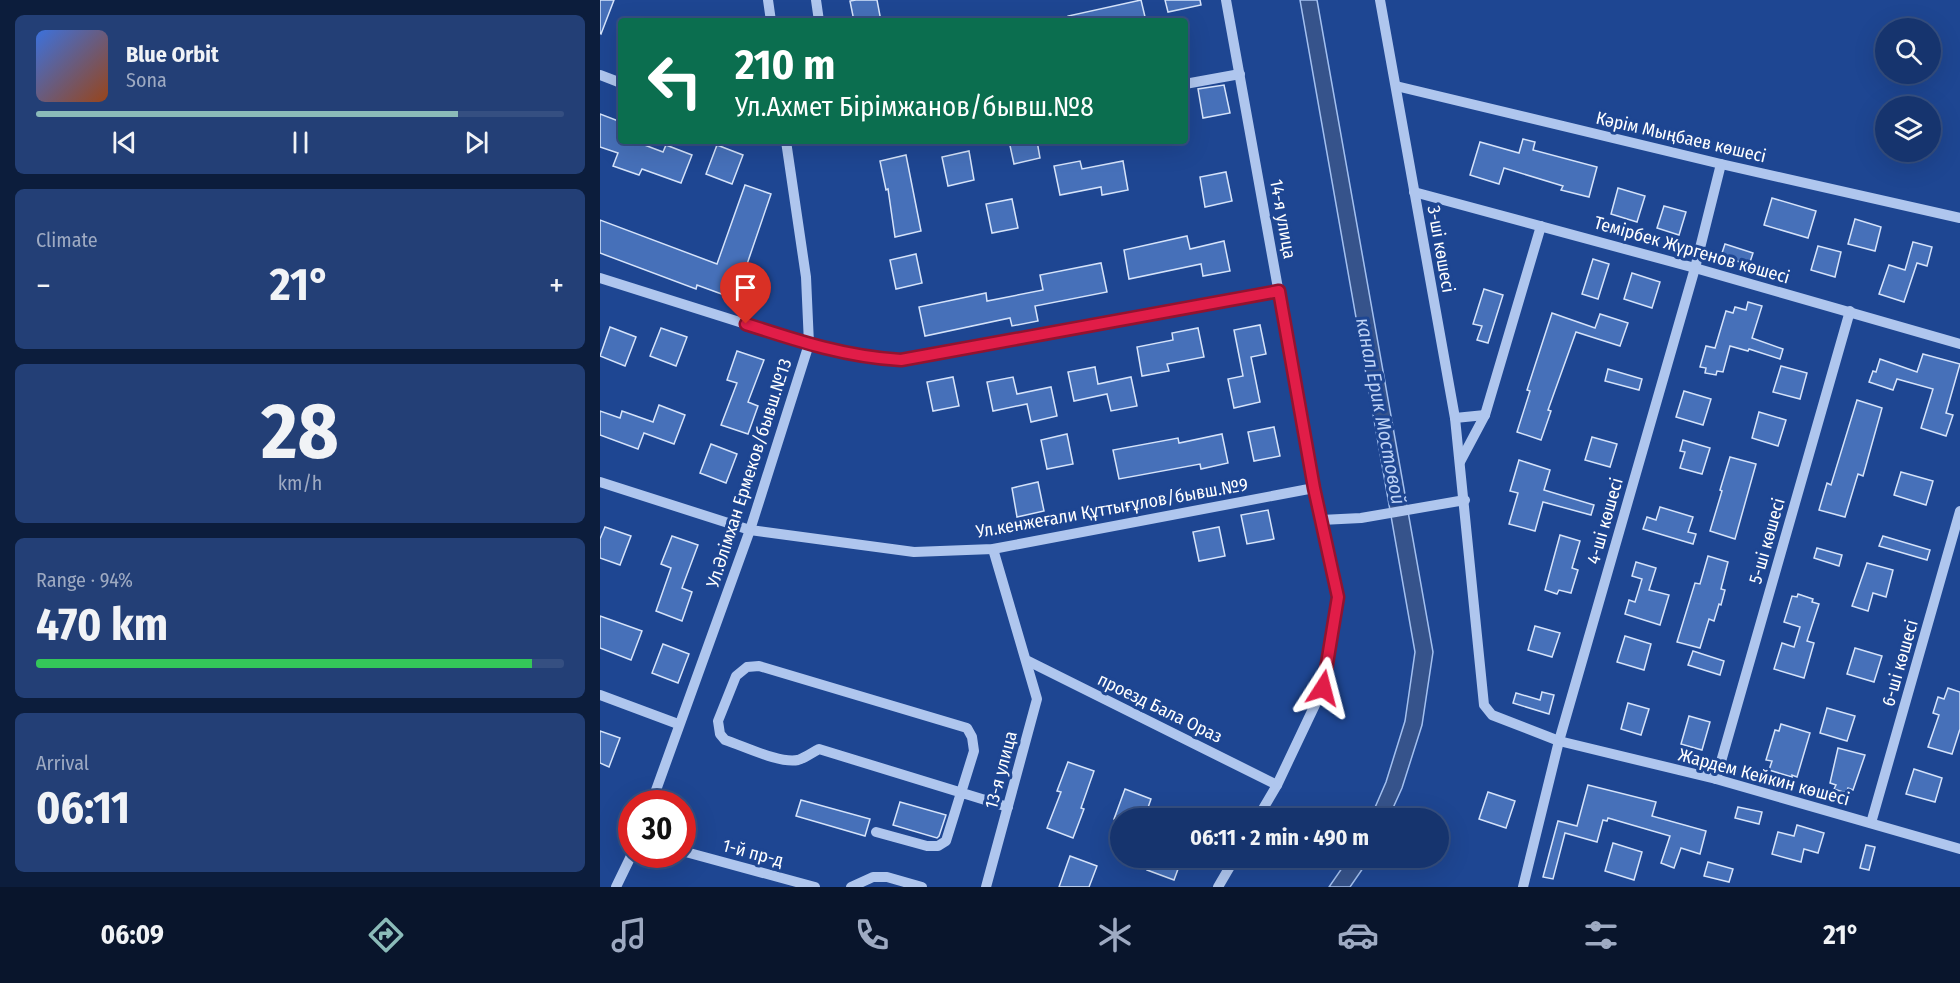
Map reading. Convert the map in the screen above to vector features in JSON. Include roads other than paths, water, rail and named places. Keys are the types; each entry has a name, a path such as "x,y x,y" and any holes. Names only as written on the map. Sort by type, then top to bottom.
{"street":[{"path":"768,0 771,18"},
{"path":"816,0 819,18"},
{"name":"14-я улица","path":"1226,0 1320,520 1338,597 1323,688 1277,785 1263,808"},
{"name":"3-ші көшесі","path":"1380,0 1455,418 1484,705 1492,714 1559,741"},
{"path":"1188,83 1240,74"},
{"path":"600,75 618,81"},
{"name":"Кәрім Мыңбаев көшесі","path":"1396,86 1721,164 1960,218"},
{"name":"Ул.Әлімхан Ермеков/бывш.№13","path":"656,790 750,530 809,344 806,278 786,144"},
{"name":"4-ші көшесі","path":"1523,887 1559,741 1695,268 1721,164"},
{"name":"Темірбек Жүргенов көшесі","path":"1414,192 1850,311 1960,344"},
{"path":"1460,462 1485,415 1541,226"},
{"path":"600,278 809,344 866,358 901,360 1279,291"},
{"name":"5-ші көшесі","path":"1716,779 1850,311"},
{"path":"1455,418 1485,415"},
{"name":"Ул.кенжеғали Құттығұлов/бывш.№9","path":"600,482 750,530 914,552 993,549 1314,488"},
{"path":"1320,520 1361,518 1465,500"},
{"name":"6-ші көшесі","path":"1871,823 1960,511"},
{"name":"13-я улица","path":"986,887 1037,699 1028,661 993,549"},
{"name":"проезд Бала Ораз","path":"1028,661 1277,785"},
{"path":"876,832 927,846 938,846 946,841 960,793 974,751 972,737 967,728 759,666 747,667 736,676 718,721 720,734 725,740 786,760 801,760 807,754 819,749 960,793 1008,807"},
{"path":"600,695 678,724"},
{"name":"Жардем Кейкин көшесі","path":"1559,741 1716,779 1960,849"},
{"name":"1-й пр-д","path":"696,855 814,887"},
{"path":"616,887 625,868"},
{"path":"1218,887 1229,868"},
{"path":"851,887 873,877 887,877 922,887"}],"water":[{"name":"канал Ерик Мостовой","path":"1300,0 1317,0 1433,652 1422,725 1402,788 1393,808 1375,808 1386,782 1405,721 1415,652"},
{"path":"1342,868 1363,868 1350,887 1329,887"}]}
